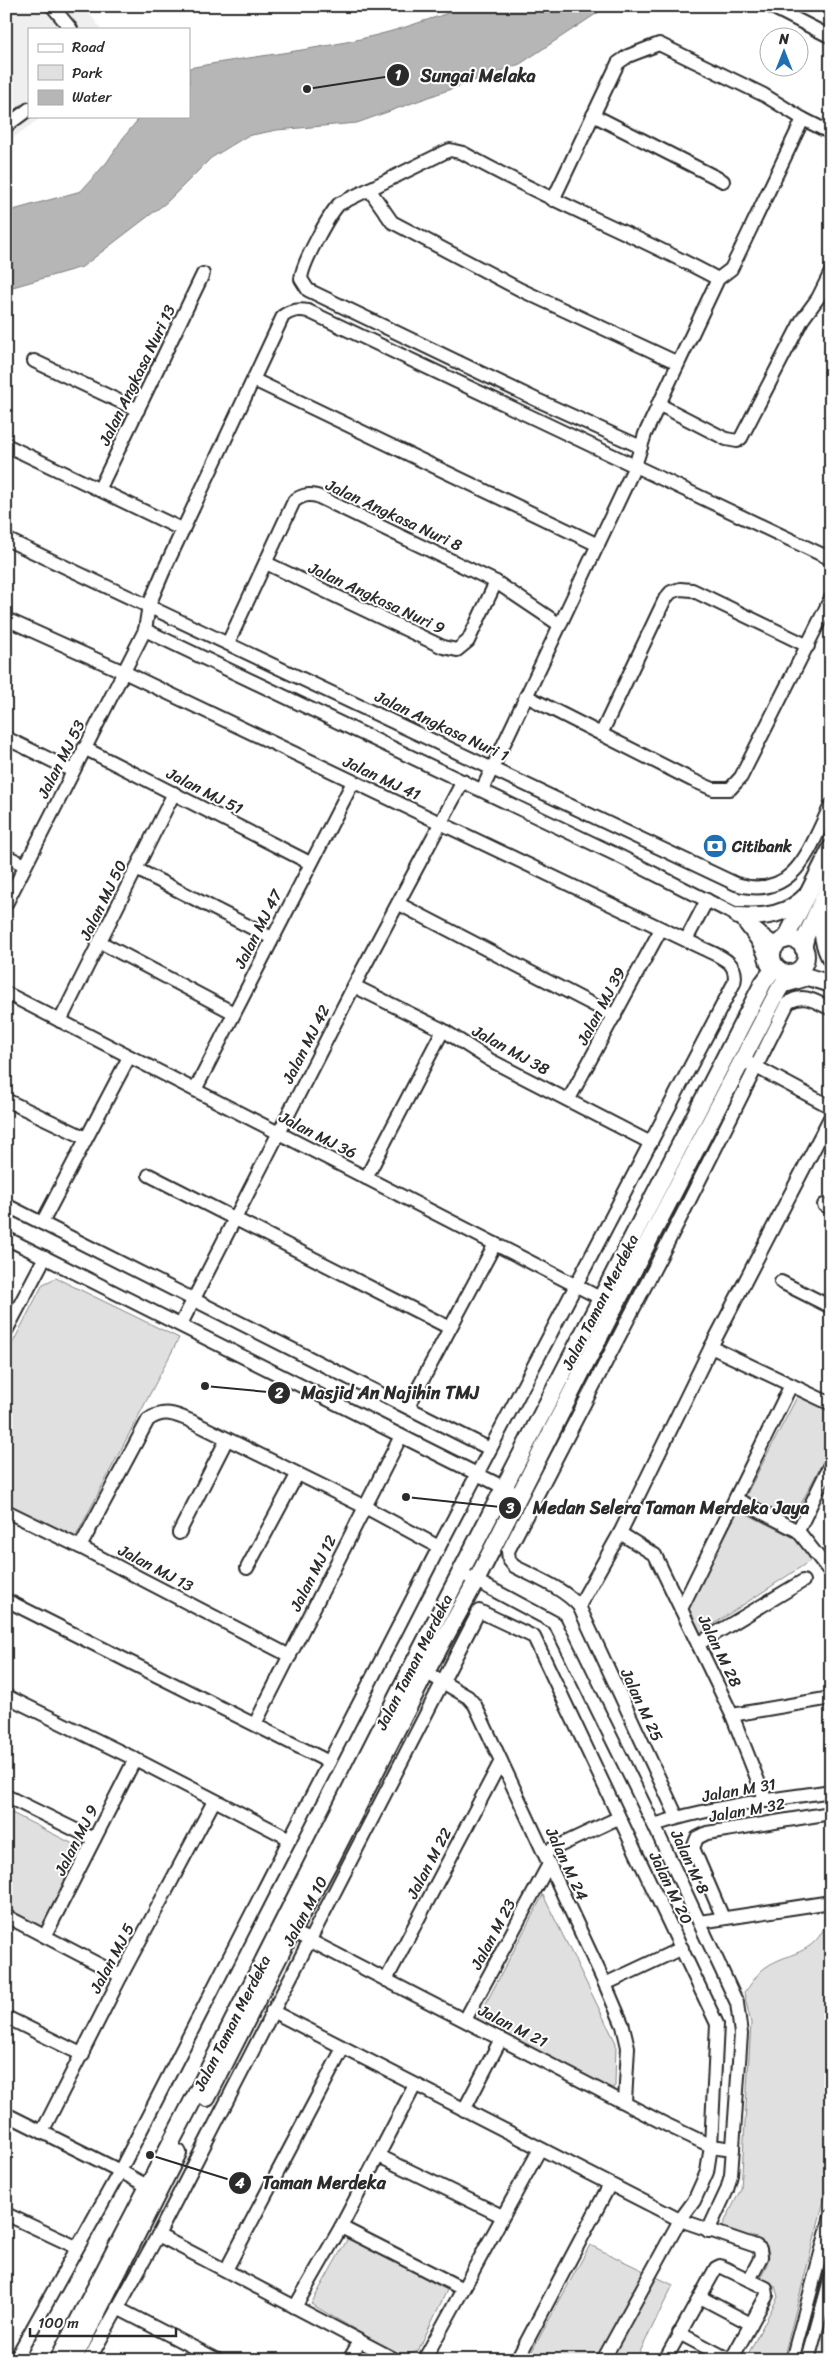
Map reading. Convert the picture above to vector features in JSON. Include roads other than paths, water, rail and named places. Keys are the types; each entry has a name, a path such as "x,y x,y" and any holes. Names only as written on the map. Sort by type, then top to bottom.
{"main road":[{"path":"831,848 816,896 827,953 831,959"},
{"path":"831,882 816,896 771,956 775,966 784,973 800,961 831,967"},
{"path":"763,983 769,966 767,953 742,919 777,914 816,896"},
{"name":"Jalan Taman Merdeka","path":"73,2360 153,2190 286,1928 503,1488 608,1302 749,1063 778,991 800,961 816,896"},
{"path":"781,942 794,940 800,961 831,984"},
{"name":"Jalan Taman Merdeka","path":"286,1928 332,1857 426,1672 476,1581 519,1496 608,1302 763,983 775,966"},
{"path":"778,991 790,982 808,977 831,984"},
{"name":"Jalan Taman Merdeka","path":"58,2360 153,2190"}],"street":[{"path":"52,6 70,28"},
{"path":"770,6 831,38"},
{"path":"553,200 618,63 628,56 659,44 764,95 803,119 831,133"},
{"path":"6,126 28,111"},
{"path":"593,116 723,181"},
{"path":"482,790 635,466 658,404 718,279 731,269 803,119"},
{"path":"641,447 537,400 308,290 301,279 301,274 331,215 339,204 450,150 464,153 553,200 684,261 718,279"},
{"path":"369,189 392,222 521,290 678,363"},
{"path":"658,404 726,439 737,441 741,438 802,320 818,298 831,272"},
{"name":"Jalan Angkasa Nuri 13","path":"99,490 203,274"},
{"name":"Jalan MJ 53","path":"6,904 145,630 149,605 183,530 283,316 290,311 299,309 308,311 635,466"},
{"path":"34,361 138,410"},
{"path":"254,380 598,545"},
{"path":"6,445 183,530"},
{"path":"635,466 831,559"},
{"name":"Jalan Angkasa Nuri 8","path":"228,642 294,501 300,496 308,494 318,496 496,582 560,625"},
{"name":"Jalan Angkasa Nuri 1","path":"6,539 228,642 701,868 748,888 777,884 789,878 805,857 831,805"},
{"name":"Jalan Angkasa Nuri 9","path":"266,563 443,647 458,650 468,641 496,582"},
{"path":"601,734 654,620 671,592 680,589 692,590 808,646"},
{"path":"526,696 713,789 730,789 741,777 831,598"},
{"name":"Jalan MJ 41","path":"6,619 124,672 686,940 730,963 735,974 734,983 651,1143"},
{"path":"145,630 463,780 706,900 781,942"},
{"path":"6,738 73,771"},
{"name":"Jalan MJ 51","path":"84,748 174,792 310,863"},
{"name":"Jalan MJ 42","path":"181,1324 354,986 442,824 463,780"},
{"name":"Jalan MJ 47","path":"195,1090 352,782"},
{"name":"Jalan MJ 50","path":"60,1021 174,792"},
{"path":"6,856 25,866"},
{"path":"136,869 272,938"},
{"path":"686,940 706,900"},
{"path":"399,904 615,1016"},
{"name":"Jalan MJ 39","path":"569,1099 661,928"},
{"path":"100,942 234,1012"},
{"name":"Jalan MJ 38","path":"354,986 443,1030 490,1060 569,1099 651,1143"},
{"name":"Jalan MJ 36","path":"6,994 608,1302"},
{"path":"831,1009 809,998 801,997 788,1003 749,1063 684,1210 508,1551 509,1560 514,1566 560,1590 571,1597 579,1606 620,1533 711,1347 831,1116"},
{"path":"366,1178 443,1030"},
{"path":"42,1223 129,1056"},
{"path":"749,1063 831,1108"},
{"path":"6,1100 86,1138"},
{"path":"16,2360 120,2171 439,1547 651,1143"},
{"path":"149,1175 450,1328"},
{"path":"6,1205 490,1449"},
{"path":"6,1238 181,1324 519,1496"},
{"path":"408,1407 495,1244"},
{"path":"6,1331 45,1257"},
{"path":"781,1282 831,1306"},
{"path":"711,1347 831,1404"},
{"path":"681,1609 791,1385"},
{"path":"80,1547 148,1420 164,1412 174,1413 227,1439 365,1507 439,1547"},
{"name":"Jalan MJ 12","path":"255,1724 401,1436"},
{"path":"179,1533 227,1439"},
{"path":"798,1532 831,1463"},
{"path":"247,1568 297,1475"},
{"path":"736,1499 798,1532 831,1574"},
{"path":"6,1526 9,1513"},
{"name":"Jalan MJ 13","path":"9,1513 80,1547 290,1656"},
{"name":"Jalan M 28","path":"620,1533 655,1555 732,1715 766,1802"},
{"name":"Jalan M 8","path":"460,1572 555,1623 654,1825 737,2003 741,2034 731,2175 727,2190 708,2231"},
{"path":"698,1644 803,1581"},
{"path":"6,1600 329,1762"},
{"name":"Jalan M 25","path":"579,1606 676,1817"},
{"name":"Jalan M 10","path":"89,2360 158,2235 441,1680 479,1611"},
{"name":"Jalan M 20","path":"479,1611 534,1637 717,2024 711,2146 707,2172 702,2186 680,2220 603,2360"},
{"path":"426,1672 441,1680"},
{"name":"Jalan M 24","path":"441,1680 468,1697 475,1705 605,1984 623,2026 628,2047 625,2102"},
{"path":"6,1696 135,1759 290,1839"},
{"path":"732,1715 831,1698"},
{"name":"Jalan MJ 9","path":"45,1936 135,1759"},
{"name":"Jalan M 22","path":"386,1980 501,1761"},
{"name":"Jalan M 31","path":"654,1825 676,1817 831,1791"},
{"path":"6,1796 94,1839"},
{"name":"Jalan MJ 5","path":"42,2132 83,2055 121,1976 214,1800"},
{"name":"Jalan M 32","path":"723,1918 693,1848 697,1838 707,1833 831,1813"},
{"path":"547,1858 618,1818"},
{"name":"Jalan M 23","path":"465,2020 547,1858"},
{"path":"700,1922 831,1902"},
{"path":"6,1916 121,1976"},
{"name":"Jalan M 21","path":"286,1928 711,2146 733,2149"},
{"path":"605,1984 682,1948"},
{"path":"272,2011 610,2186 680,2220 760,2249 761,2257 750,2280"},
{"path":"6,2016 83,2055"},
{"path":"464,2110 502,2039"},
{"path":"226,2270 343,2048"},
{"path":"295,2307 341,2227 414,2085"},
{"path":"6,2114 120,2171 153,2190"},
{"path":"424,2360 540,2150"},
{"path":"379,2156 502,2216"},
{"path":"517,2360 610,2186"},
{"path":"6,2214 76,2248"},
{"path":"792,2360 831,2216"},
{"path":"341,2227 463,2289"},
{"path":"158,2235 396,2360"},
{"path":"665,2360 716,2268 720,2266 766,2288 767,2296 730,2360 680,2333"},
{"path":"808,2360 831,2276"},
{"path":"700,2297 751,2324"},
{"path":"117,2308 218,2360"},
{"path":"349,2360 360,2341"}],"water":[{"path":"460,6 608,6 520,64 357,123 277,130 247,136 211,158 167,202 82,267 6,289 6,212 81,191 107,162 139,118 190,118 190,68 361,39 450,12"}],"place":[{"name":"Sungai Melaka","path":"307,89"},
{"name":"Citibank","path":"715,846"},
{"name":"Masjid An Najihin TMJ","path":"205,1386"},
{"name":"Medan Selera Taman Merdeka Jaya","path":"406,1497"},
{"name":"Taman Merdeka","path":"150,2155"}]}
